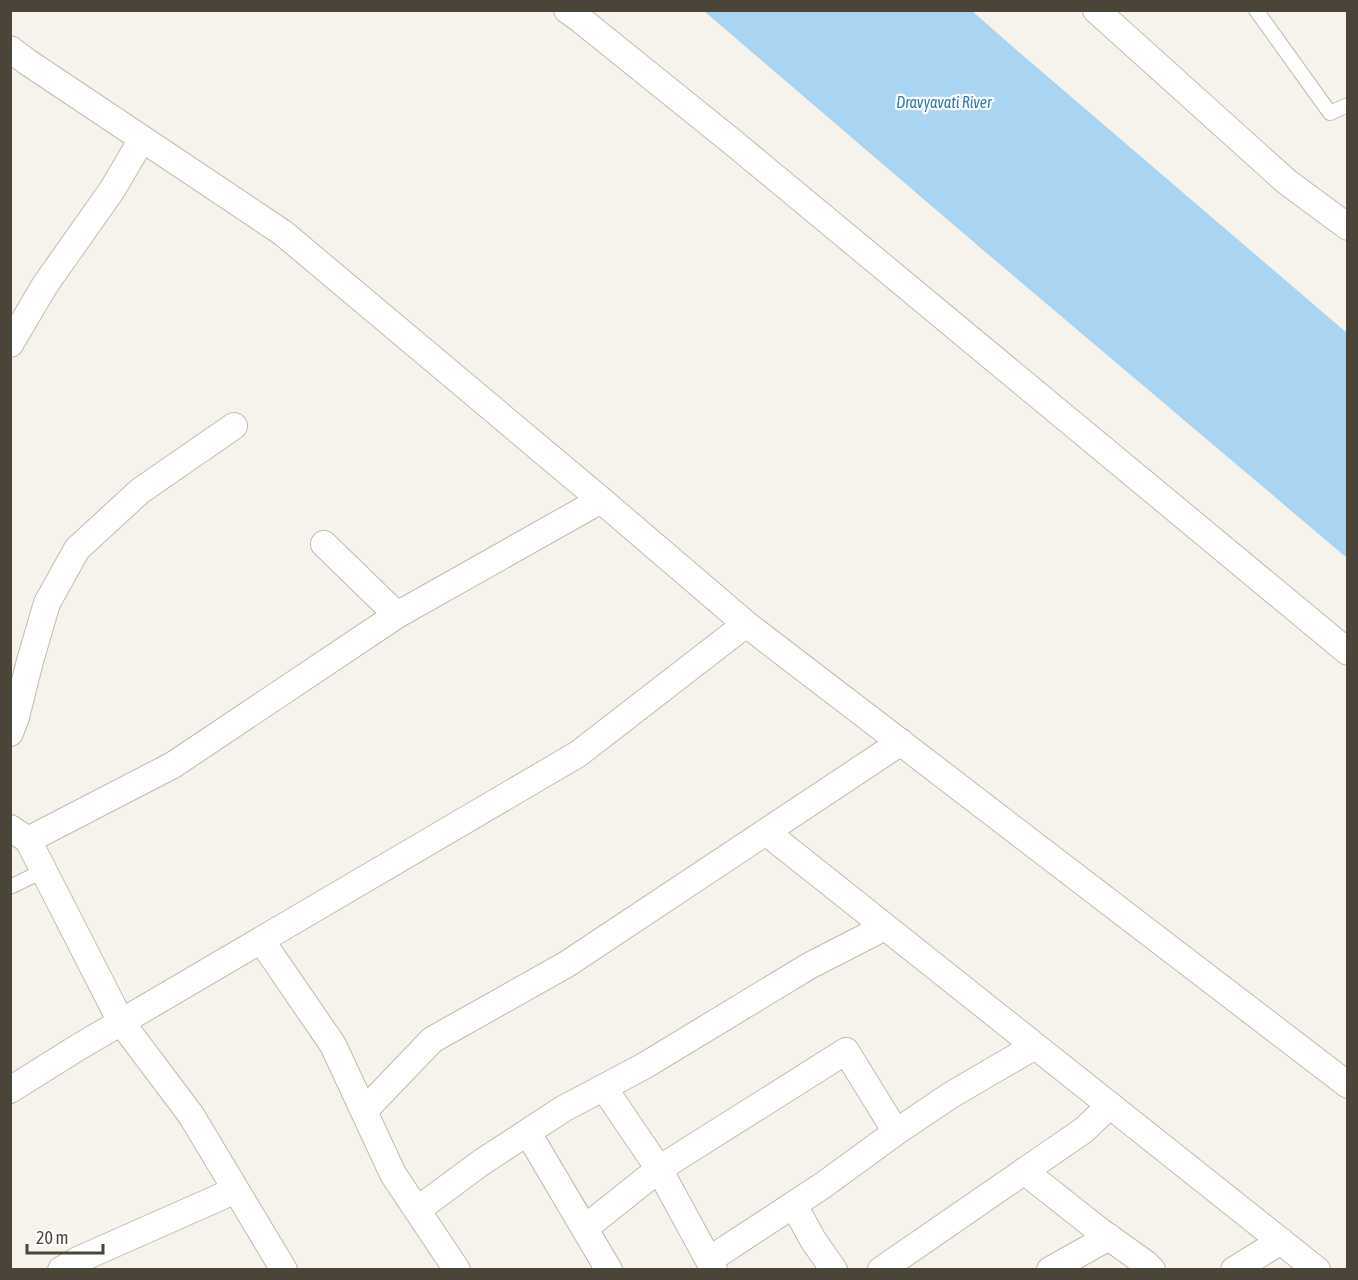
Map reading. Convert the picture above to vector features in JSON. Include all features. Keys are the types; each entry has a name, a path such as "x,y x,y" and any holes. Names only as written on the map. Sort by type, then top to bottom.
{"street":[{"path":"567,10 735,144 1347,652"},
{"path":"1096,10 1287,182 1347,228"},
{"path":"10,49 26,62 283,233 746,624 1347,1085"},
{"path":"10,344 45,285 112,190 142,139"},
{"path":"10,733 16,717 20,655 76,549 140,491 234,426"},
{"path":"284,1269 191,1115 121,1022 43,871 19,834 173,765 397,615 601,500"},
{"path":"324,544 397,615"},
{"path":"10,1090 121,1022 578,754 746,624"},
{"path":"364,1111 432,1040 567,964 901,742"},
{"path":"766,832 1317,1269"},
{"path":"417,1210 482,1162 563,1109 644,1066 809,966 885,927"},
{"path":"261,940 333,1045 393,1174 457,1269"},
{"path":"604,1088 659,1169 712,1265 896,1132 951,1095 1035,1046"},
{"path":"585,1228 659,1169 846,1051 896,1132"},
{"path":"881,1269 1044,1159 1084,1130 1110,1105"},
{"path":"528,1133 609,1269"},
{"path":"1024,1171 1152,1269"},
{"path":"61,1269 236,1190"},
{"path":"794,1205 813,1240 834,1269"},
{"path":"1050,1269 1109,1237"},
{"path":"1234,1269 1281,1241"}],"lane":[{"path":"1256,10 1330,113 1347,105"},
{"path":"10,887 43,871"}],"water":[{"name":"Dravyavati River","path":"704,11 972,11 1347,333 1347,558 983,250"}]}
